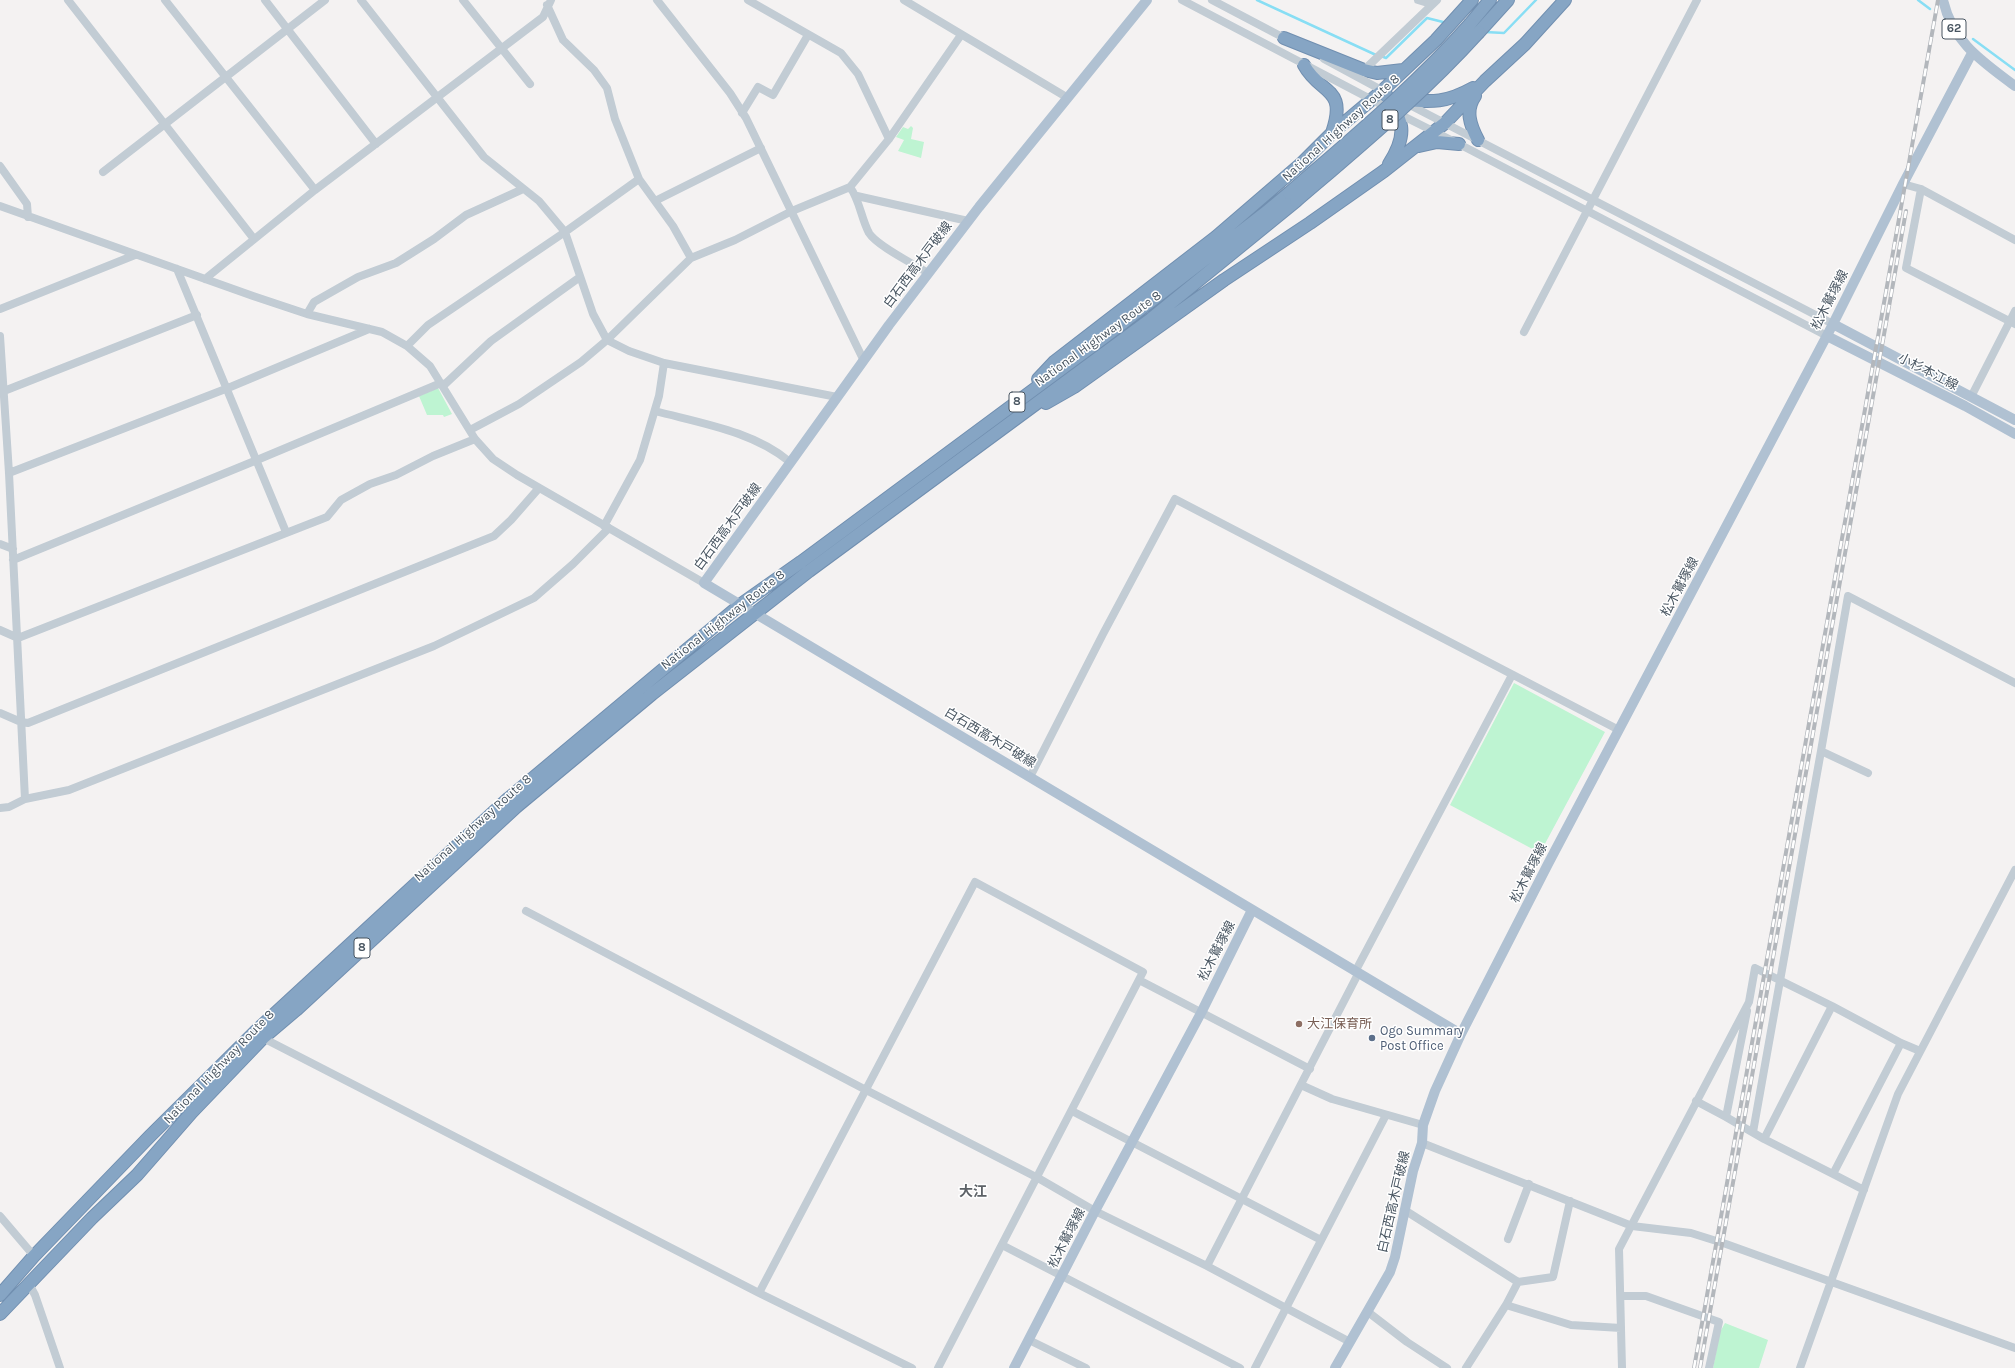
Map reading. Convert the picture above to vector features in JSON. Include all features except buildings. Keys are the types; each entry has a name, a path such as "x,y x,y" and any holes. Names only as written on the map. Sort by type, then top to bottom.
{"highway":[{"path":"1015,403 1054,362 1216,237 1302,163 1332,133 1383,90 1436,40 1472,0"},
{"name":"National Highway Route 8","path":"1475,28 1490,0"},
{"name":"National Highway Route 8","path":"0,1314 92,1218 137,1175 192,1112 263,1038 296,1010 516,807 652,694 754,613 1151,318 1293,197 1448,50 1508,0"},
{"path":"993,434 1074,387 1224,280 1310,223 1384,171 1445,123 1485,81 1525,44 1565,0"},
{"path":"1284,38 1364,70 1377,73 1403,70"},
{"path":"1304,65 1309,74 1333,94 1337,106 1337,120 1332,133"},
{"path":"1399,99 1444,101 1458,96 1485,81"},
{"path":"1478,140 1470,126 1469,113 1471,102 1485,81"},
{"path":"1383,90 1399,114 1401,140 1396,152 1384,171"},
{"path":"1413,148 1425,143 1437,142 1459,144"},
{"name":"National Highway Route 8","path":"0,1295 34,1256 150,1136 250,1038 369,925 509,798 740,605 802,562 1106,336 1265,213 1293,197"}],"main road":[{"name":"白石西高木戸破線","path":"1147,0 968,221 863,358 837,398 790,462 707,584 1030,778 1193,873 1252,910"},
{"name":"62","path":"1943,0 1946,12 1956,34 1972,54 2015,86"},
{"name":"松木鷲塚線","path":"1461,1034 1619,730 1827,336 1903,184 1972,54"},
{"name":"小杉本江線","path":"1833,324 2015,420"},
{"name":"小杉本江線","path":"1827,336 1965,406 2015,434"},
{"name":"松木鷲塚線","path":"1014,1368 1095,1211 1201,1013 1252,910"},
{"path":"1252,910 1461,1034"},
{"name":"白石西高木戸破線","path":"1335,1368 1390,1272 1396,1257 1413,1171 1422,1143 1423,1126 1435,1091 1461,1034"}],"street":[{"path":"68,0 254,239"},
{"path":"165,0 315,190"},
{"path":"265,0 376,144"},
{"path":"103,172 325,0"},
{"path":"361,0 484,157 539,201 565,232 593,314 607,340 629,351 664,363 837,398"},
{"path":"463,0 530,84"},
{"path":"748,0 808,36 841,53 858,74 890,139"},
{"path":"904,0 1068,98"},
{"path":"1182,0 1304,65 1587,210 1827,336"},
{"path":"1212,0 1399,99 1833,324"},
{"path":"1418,0 1434,2"},
{"path":"1524,332 1697,0"},
{"path":"661,2 730,93 742,113 761,148 863,358"},
{"path":"1364,70 1434,2"},
{"path":"205,279 315,190 543,17 548,3"},
{"path":"548,3 563,40 594,70 606,88 614,119 639,179 655,201 691,258"},
{"path":"470,430 519,404 581,362 607,340 691,258 735,240 792,211 850,188 890,139 962,35"},
{"path":"742,113 758,87 774,95 808,36"},
{"path":"655,201 761,148"},
{"path":"0,166 27,204 28,217"},
{"path":"407,346 428,325 565,232 639,179"},
{"path":"1903,184 1921,189 2015,240"},
{"path":"850,188 857,196 860,213 870,234 877,242 928,273"},
{"path":"307,314 314,302 358,277 396,263 434,239 466,215 523,189"},
{"path":"1921,189 1906,268 2012,323"},
{"path":"857,196 968,221"},
{"path":"0,206 135,255 307,314 382,332 407,346 430,366 475,438 493,458 539,488 707,584"},
{"path":"0,309 135,255"},
{"path":"177,269 228,388 286,532"},
{"path":"13,560 442,384 491,341 580,277"},
{"path":"1971,397 2012,323 2015,311"},
{"path":"4,391 197,315"},
{"path":"9,473 228,388 369,328"},
{"path":"0,336 1,373 4,391 4,458 9,473 25,799"},
{"path":"0,808 9,807 25,799 69,790 434,646 534,598 573,564 606,527 640,460 655,411 664,363"},
{"path":"655,411 750,438 779,452 790,462"},
{"path":"0,630 18,638 327,517 341,500 370,484 396,475 433,456 475,438"},
{"path":"0,713 21,722 28,723 494,536 511,520 539,488"},
{"path":"1030,778 1103,634 1175,499 1619,730"},
{"path":"0,544 13,549"},
{"path":"1753,1132 1848,596 2015,683"},
{"path":"1207,1266 1240,1198 1310,1069 1356,973 1512,675"},
{"path":"1821,751 1868,773"},
{"path":"1800,1368 1898,1094 2015,870"},
{"path":"759,1293 975,882 1143,972 1038,1178 938,1368"},
{"path":"526,911 866,1090 1038,1178 1095,1211 1207,1266 1350,1342"},
{"path":"1726,1117 1755,968 1920,1052"},
{"path":"1139,980 1310,1069"},
{"path":"1624,1368 1619,1249 1749,1002"},
{"path":"1764,1139 1832,1006"},
{"path":"263,1038 759,1293 912,1368"},
{"path":"1833,1174 1901,1043"},
{"path":"1301,1085 1332,1099 1423,1126"},
{"path":"1696,1101 1764,1139 1864,1190"},
{"path":"1072,1111 1321,1240"},
{"path":"1255,1368 1386,1115"},
{"path":"1422,1143 1529,1184 1632,1226 1691,1233 2015,1348"},
{"path":"1508,1239 1529,1184"},
{"path":"1406,1211 1518,1282 1553,1277 1570,1201"},
{"path":"0,1216 34,1256"},
{"path":"1002,1245 1240,1368"},
{"path":"1466,1368 1506,1305 1518,1282"},
{"path":"29,1284 35,1295 60,1368"},
{"path":"1621,1296 1646,1296 1719,1322 1709,1368"},
{"path":"1506,1305 1571,1325 1622,1328"},
{"path":"1368,1312 1407,1342 1447,1368"},
{"path":"1029,1340 1086,1368"}],"green space":[{"path":"911,126 913,128 911,139 924,142 921,158 898,151 904,140 896,137 903,127 908,129"},
{"path":"438,388 452,414 444,417 443,415 427,415 419,396"},
{"path":"1514,683 1605,732 1540,853 1450,805"},
{"path":"1725,1323 1768,1340 1759,1368 1713,1368 1720,1332"}],"waterway":[{"path":"1257,0 1376,55"},
{"path":"1485,32 1504,33 1536,0"},
{"path":"1918,0 1930,9"},
{"path":"1381,56 1386,58 1427,18 1447,23"},
{"path":"1973,39 2015,70"}],"railway":[{"path":"1694,1368 1938,0"},
{"path":"1700,1368 1906,211"}],"place":[{"name":"大江保育所","path":"1299,1024"},
{"name":"Ogo Summary Post Office","path":"1372,1038"}],"district":[{"name":"大江","path":"973,1192"}]}
